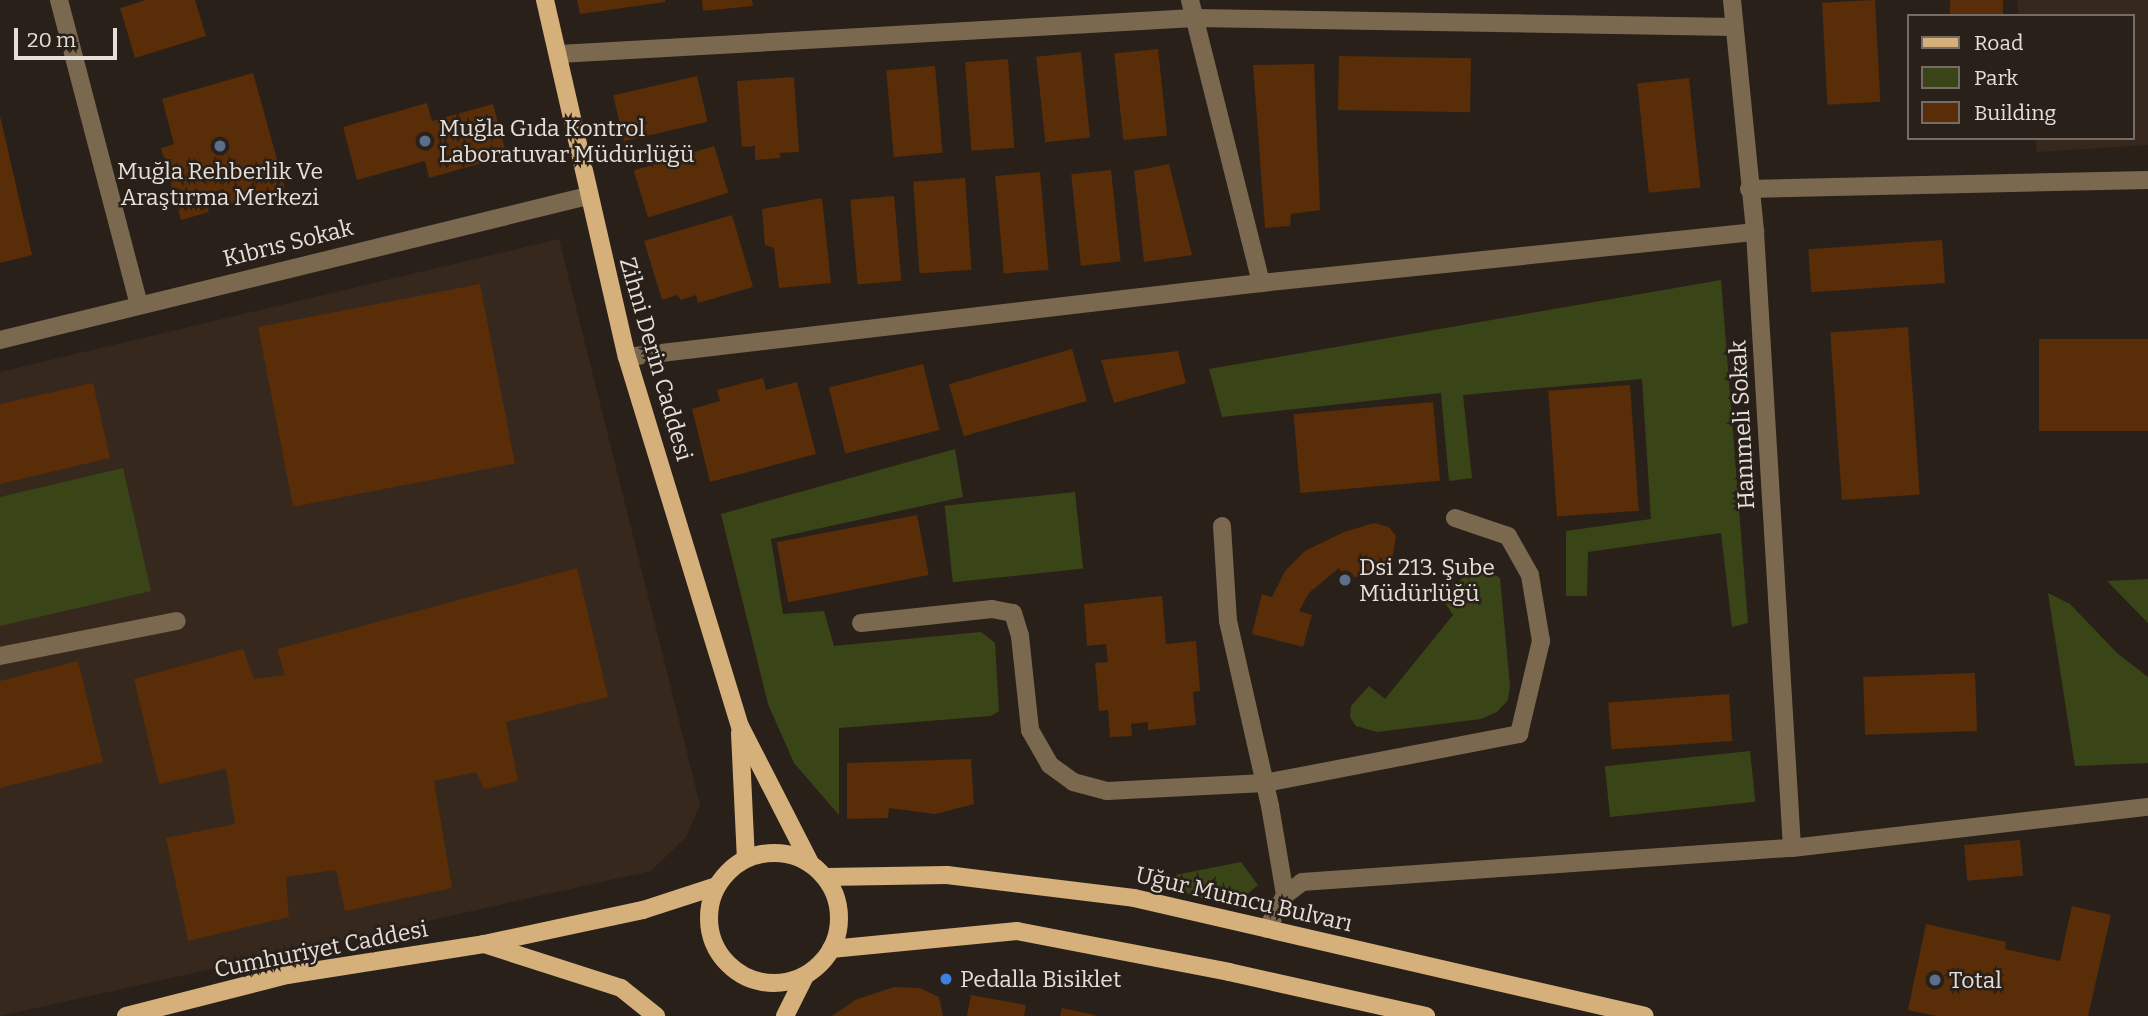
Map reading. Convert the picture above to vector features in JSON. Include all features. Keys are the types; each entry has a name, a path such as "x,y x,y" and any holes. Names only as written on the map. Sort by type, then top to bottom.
{"main road":[{"name":"Zihni Derin Caddesi","path":"545,0 559,54 588,197 627,357 740,726"},
{"path":"740,726 746,858"},
{"path":"740,726 810,863"},
{"path":"767,853 789,854 810,863 826,877 835,894 839,912 838,931 831,949 820,965 805,976 785,983 764,983 744,976 727,964 715,947 709,927 709,905 717,886 729,870 746,858 767,853"},
{"name":"Uğur Mumcu Bulvarı","path":"826,877 947,874 1134,898 1645,1016"},
{"name":"Cumhuriyet Caddesi","path":"126,1016 287,975 484,944 643,910 717,886"},
{"path":"831,949 1017,931 1229,972 1426,1016"},
{"path":"484,944 621,988 656,1016"},
{"path":"785,1016 805,976"}],"street":[{"path":"59,0 139,304"},
{"path":"1190,0 1261,283"},
{"name":"Hanımeli Sokak","path":"1732,0 1755,232 1792,848"},
{"path":"559,54 1194,18 1734,27"},
{"path":"1749,188 2148,180"},
{"name":"Kıbrıs Sokak","path":"0,340 139,304 588,197"},
{"path":"627,357 1261,283 1755,232"},
{"path":"861,623 992,609 1013,613 1020,636 1030,730 1050,765 1073,782 1107,791 1265,783 1519,734 1541,641 1530,575 1508,536 1455,519"},
{"path":"1222,526 1228,621 1265,783 1285,895"},
{"path":"0,656 177,621"},
{"path":"1267,929 1285,895 1302,882 1792,848 2148,807"}],"shaded area":[{"path":"2017,0 2148,0 2148,145 2037,152 2035,140 2134,140 2134,14 2019,14"},
{"path":"559,239 700,805 686,837 651,871 0,1016 0,372"}],"green space":[{"path":"1721,280 1748,623 1732,627 1721,533 1588,552 1587,596 1566,596 1566,531 1651,519 1642,379 1463,395 1472,478 1449,481 1441,393 1222,417 1209,369"},
{"path":"955,449 963,497 771,539 783,614 824,611 834,646 981,632 995,643 999,711 991,716 839,728 839,815 794,763 768,704 721,514"},
{"path":"123,468 151,591 0,626 0,497"},
{"path":"1075,492 1083,569 953,582 945,506"},
{"path":"1485,568 1500,578 1510,686 1508,700 1497,712 1481,719 1377,732 1356,726 1350,717 1351,706 1369,686 1385,699 1453,615 1442,598 1472,569"},
{"path":"2148,579 2148,623 2107,581"},
{"path":"2048,593 2070,604 2117,653 2148,677 2148,763 2075,766"},
{"path":"1750,751 1755,802 1610,817 1605,766"},
{"path":"1241,862 1258,885 1241,900 1203,899 1168,886 1175,875"}],"building":[{"path":"146,0 195,0 206,36 135,58 120,8"},
{"path":"577,0 665,0 665,2 580,14"},
{"path":"702,0 752,0 753,6 703,11"},
{"path":"1875,0 1880,102 1827,105 1822,3"},
{"path":"1950,0 2003,0 2003,14 1950,14"},
{"path":"1158,49 1167,136 1123,140 1114,54"},
{"path":"1081,52 1090,138 1045,142 1036,57"},
{"path":"1339,56 1471,58 1470,112 1338,110"},
{"path":"1008,59 1014,148 971,151 965,62"},
{"path":"1314,64 1320,210 1291,214 1290,226 1265,228 1253,65"},
{"path":"935,66 943,153 894,157 886,70"},
{"name":"Muğla Rehberlik Ve Araştırma Merkezi","path":"253,73 285,188 228,205 224,189 204,195 209,212 181,220 161,148 174,144 162,99"},
{"path":"697,76 708,122 624,141 613,95"},
{"path":"794,77 799,152 779,153 781,158 755,160 755,146 742,147 737,81"},
{"path":"1689,78 1700,187 1649,193 1637,83"},
{"name":"Muğla Gıda Kontrol Laboratuvar Müdürlüğü","path":"427,103 432,121 493,104 507,156 429,178 425,161 357,180 343,127"},
{"path":"0,116 32,255 0,263"},
{"path":"714,146 728,193 648,217 634,171"},
{"path":"1169,164 1192,255 1144,262 1134,171"},
{"path":"1111,170 1121,261 1081,266 1071,174"},
{"path":"1040,172 1049,270 1004,274 995,176"},
{"path":"965,178 971,270 920,273 913,182"},
{"path":"894,196 901,281 858,285 850,200"},
{"path":"822,198 831,283 779,288 774,248 765,245 762,209"},
{"path":"732,215 753,287 698,303 696,295 681,300 677,295 662,300 644,241"},
{"path":"1942,240 1945,283 1811,292 1808,249"},
{"path":"480,284 515,464 293,507 258,327"},
{"path":"1908,327 1920,495 1842,500 1830,332"},
{"path":"2039,339 2148,339 2148,431 2039,431"},
{"path":"1072,349 1087,401 964,436 949,384"},
{"path":"1178,351 1186,383 1114,403 1101,360"},
{"path":"923,364 939,430 845,453 829,387"},
{"path":"763,378 766,390 797,382 816,454 710,482 692,409 720,401 717,390"},
{"path":"93,383 110,458 0,484 0,404"},
{"path":"1630,385 1639,511 1557,516 1548,391"},
{"path":"1433,402 1440,481 1300,493 1294,414"},
{"path":"917,515 929,575 788,602 777,542"},
{"path":"1374,523 1389,527 1396,536 1392,560 1377,571 1344,580 1339,568 1309,593 1299,611 1312,615 1303,647 1252,634 1262,594 1272,597 1285,571 1305,551 1344,532"},
{"path":"577,568 608,697 506,722 518,781 484,789 476,772 434,781 452,888 345,911 336,870 286,877 289,917 188,941 166,838 235,824 226,769 159,784 134,679 243,649 254,679 285,675 277,649"},
{"path":"1162,596 1166,644 1196,641 1200,691 1193,692 1196,725 1148,730 1148,722 1131,724 1132,736 1110,737 1108,710 1099,711 1095,663 1108,662 1106,644 1087,646 1084,604"},
{"path":"78,661 103,762 0,788 0,681"},
{"path":"1975,673 1977,731 1865,735 1863,677"},
{"path":"1729,694 1732,741 1612,749 1608,702"},
{"path":"971,759 974,804 935,814 889,808 888,818 847,819 847,763"},
{"path":"2020,840 2023,876 1967,881 1964,845"},
{"path":"2072,906 2111,915 2088,1016 1936,1016 1908,1010 1926,924 2006,942 2005,949 2060,961"},
{"path":"894,987 920,988 939,997 943,1016 832,1016 855,1000"},
{"path":"971,995 1026,1005 1024,1016 967,1016"},
{"path":"1062,1008 1095,1015 1095,1016 1060,1016"}],"place":[{"name":"Muğla Gıda Kontrol Laboratuvar Müdürlüğü","path":"425,141"},
{"name":"Muğla Rehberlik Ve Araştırma Merkezi","path":"220,146"},
{"name":"Dsi 213. Şube Müdürlüğü","path":"1345,580"},
{"name":"Pedalla Bisiklet","path":"946,979"},
{"name":"Total","path":"1935,980"}]}
